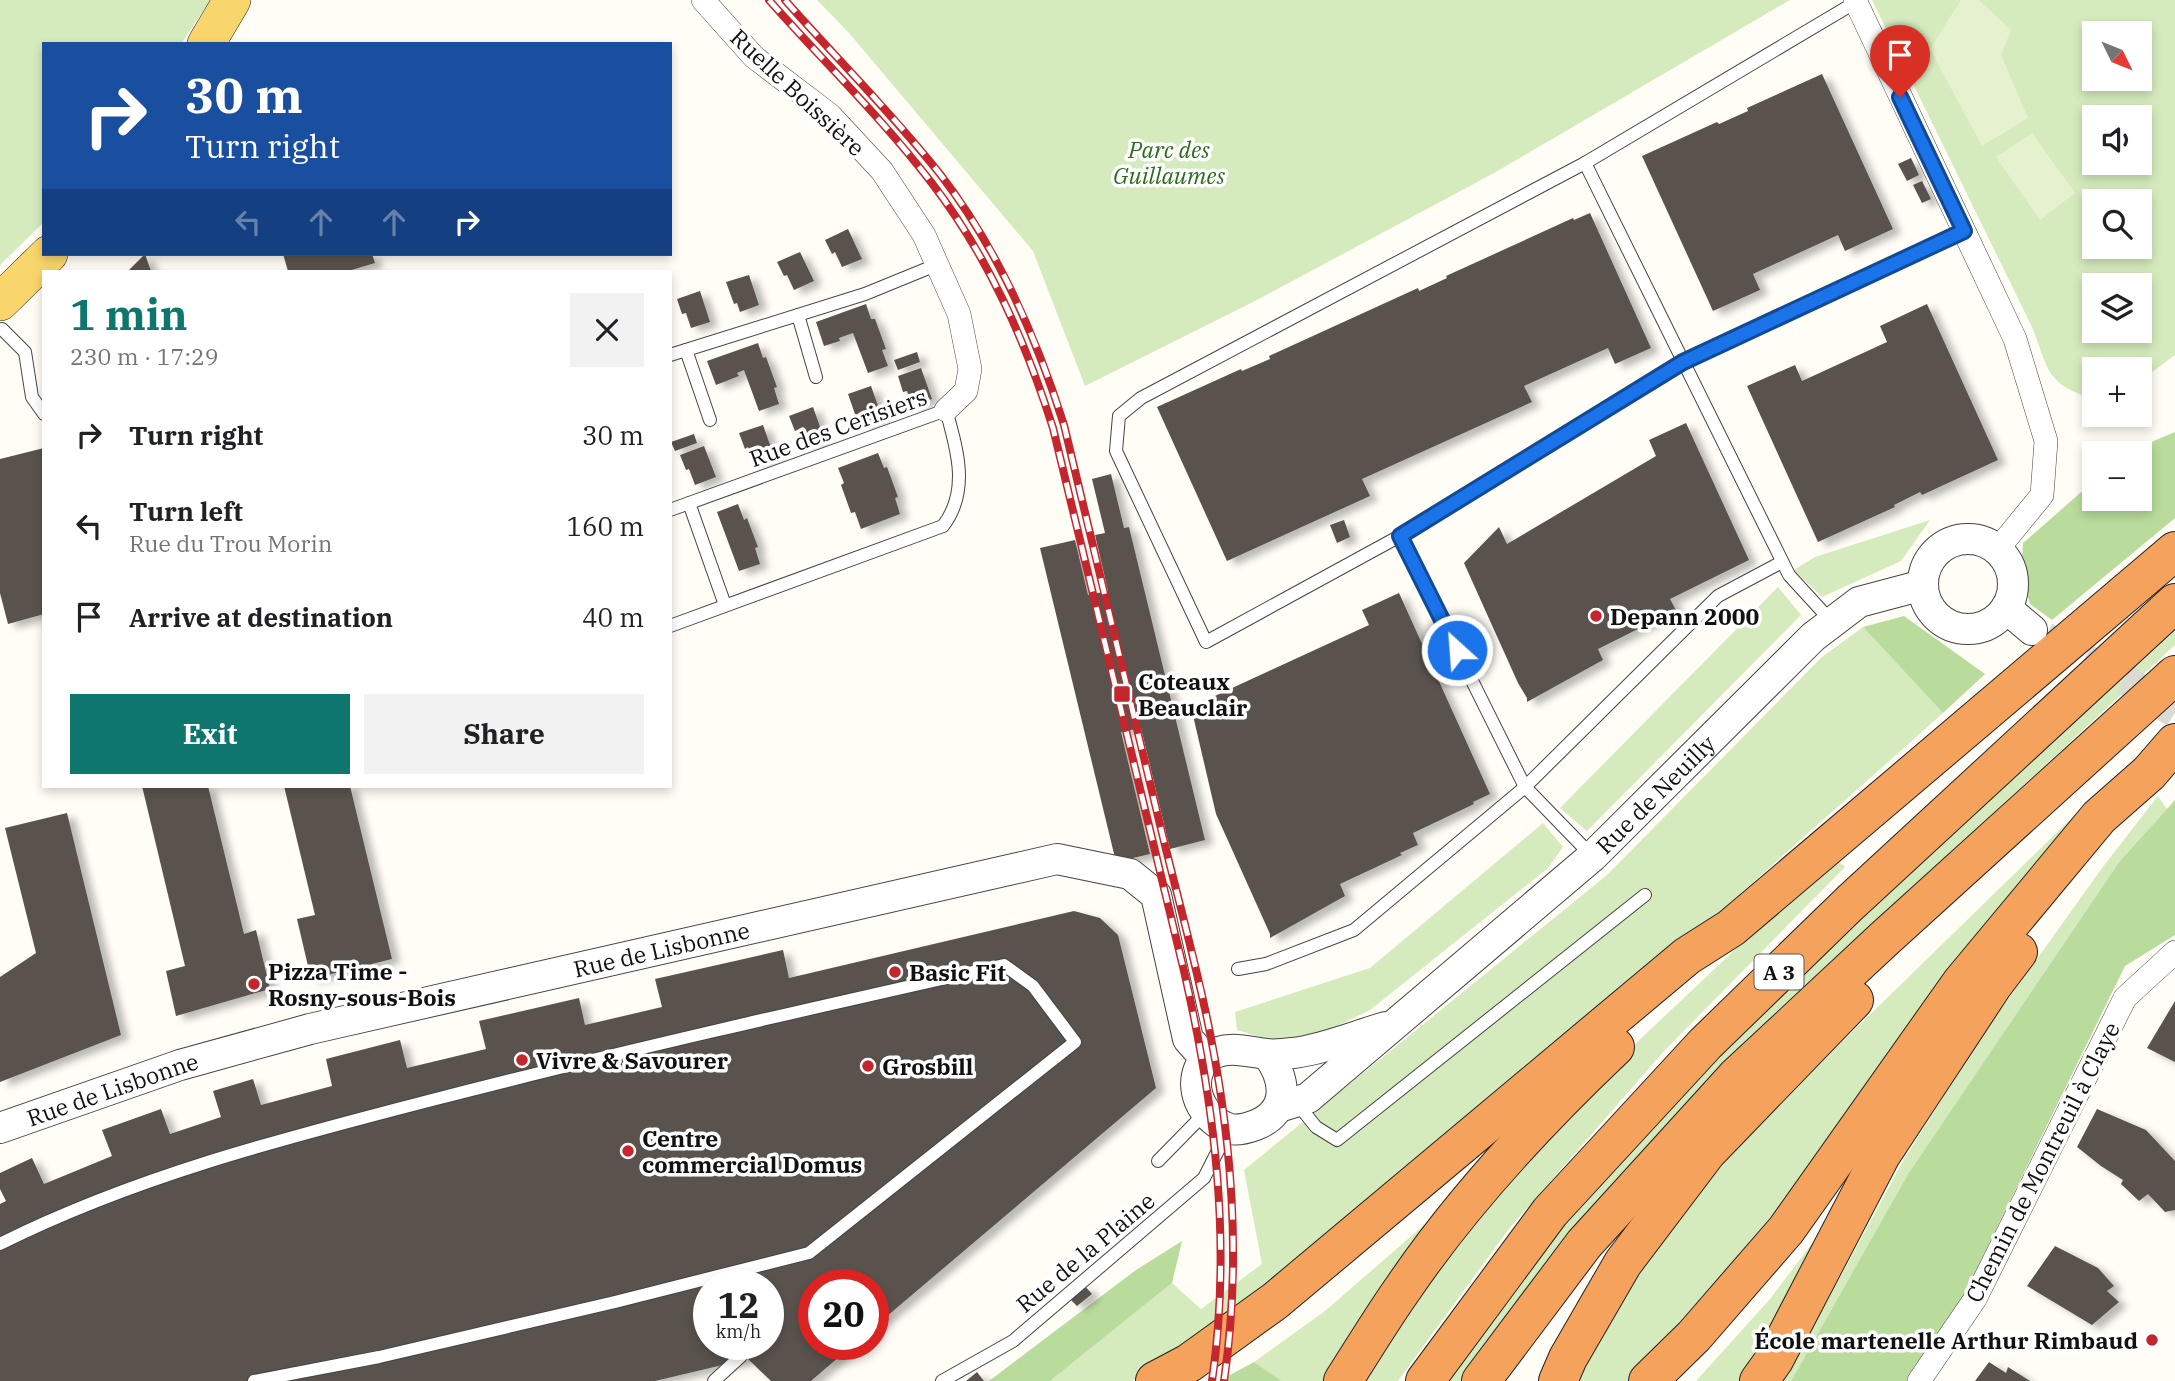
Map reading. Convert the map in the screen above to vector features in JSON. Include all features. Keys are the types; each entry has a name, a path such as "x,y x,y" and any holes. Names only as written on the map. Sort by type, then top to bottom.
{"highway":[{"path":"1155,1381 1189,1363 1275,1301 1687,956 1731,928 2175,551"},
{"name":"A 3","path":"1425,1381 1550,1212 1705,1044 1850,903 2175,603"},
{"name":"A 3","path":"1481,1381 1584,1244 1736,1077 2175,675"},
{"path":"1648,1381 1694,1336 1786,1230 1961,983 2099,817 2149,773 2175,744"},
{"path":"1759,1381 1773,1360 1881,1155 1993,985 2113,827 2149,773"},
{"path":"1343,1381 1405,1285 1479,1189 1557,1102 1699,969 1731,928"},
{"path":"1558,1381 1568,1358 1623,1263 1707,1152 1862,992 1884,939"}],"main road":[{"path":"207,42 232,0"},
{"path":"237,42 259,0"},
{"path":"1,321 49,256"},
{"path":"56,270 69,256"},
{"path":"1,321 42,285"}],"street":[{"name":"Ruelle Boissière","path":"703,0 754,57 830,115 898,191 924,235 958,314 970,369 967,391 946,410"},
{"path":"1855,1 2015,339 2046,440 2042,495 1997,550"},
{"path":"1961,540 1986,543 1997,550 2011,571 2012,597 2007,608 1998,618 1975,629 1950,626 1939,619 1930,610 1923,585 1929,561 1948,544 1961,540"},
{"name":"Rue de Neuilly","path":"1287,1105 1308,1098 1593,856 1813,637 1859,602 1923,585"},
{"path":"2007,608 2032,630"},
{"name":"Rue de Lisbonne","path":"0,1128 180,1065 310,1029 1057,859 1130,874 1156,895 1188,1040 1206,1058"},
{"name":"Chemin de Montreuil à Claye","path":"1919,1381 1975,1299 2125,998 2175,952"},
{"name":"Rue de Neuilly","path":"1268,1055 1296,1053 1396,1024"},
{"path":"1249,1050 1268,1055 1279,1070 1287,1105 1265,1121 1246,1129 1217,1121 1197,1089 1199,1069 1206,1058 1218,1052 1249,1050"}],"lane":[{"path":"1855,1 1585,163 1141,398 1119,416 1116,451 1206,642 1400,536 1683,362 1964,231"},
{"path":"1585,163 1782,562 1789,575 1832,622"},
{"path":"672,354 897,283 936,265"},
{"path":"798,315 816,377"},
{"path":"1,321 24,352 32,397 42,411"},
{"path":"686,350 710,420"},
{"name":"Rue des Cerisiers","path":"672,509 946,410 960,458 959,493 943,526 672,625"},
{"path":"689,503 725,605"},
{"path":"1400,536 1525,787 1593,856"},
{"path":"1238,969 1266,964 1354,930 1525,787 1718,596 1782,562"},
{"path":"1287,1105 1337,1140 1645,895"},
{"path":"0,1244 137,1185 321,1129 542,1072 1004,965 1032,986 1075,1042 809,1253 379,1357 254,1381"},
{"path":"1158,1161 1217,1121"},
{"name":"Rue de la Plaine","path":"942,1381 1013,1341 1204,1178 1217,1121"},
{"path":"714,1381 737,1360"}],"green space":[{"path":"0,0 210,0 182,42 42,42 42,224 0,265"},
{"name":"Parc des Guillaumes","path":"817,0 1790,0 1494,173 1255,301 1085,386 1033,251 849,33"},
{"path":"1872,0 2175,0 2175,355 2152,372 2152,357 2082,357 2082,395 2059,382 2052,375 2033,329"},
{"path":"1961,0 1979,0 2011,30 2001,55 2028,118 1982,146 1930,49"},
{"path":"2032,133 2075,193 2040,220 1996,157"},
{"path":"2175,432 2175,518 2052,620 2030,604 2021,575 2023,543 2082,491 2082,511 2152,511 2152,442"},
{"path":"1930,520 1901,561 1822,597 1794,570 1815,557"},
{"path":"1778,587 1801,615 1587,831 1560,808"},
{"path":"1904,616 1985,674 1943,713 1863,627"},
{"path":"1863,627 1943,713 1695,934 1254,1308 1132,1381 1050,1381 1172,1283 1201,1309 1262,1264 1244,1170 1607,875 1822,657"},
{"path":"2175,631 2175,645 1897,902 1472,1364 1461,1381 1448,1381 1495,1312 1546,1247 1657,1122 1719,1058 1911,872"},
{"path":"2158,796 2167,809 2119,862 1908,1174 1791,1381 1780,1381 1827,1302 1903,1161 1984,1033 2102,868"},
{"path":"2175,800 2175,935 2125,966 1962,1299 1907,1381 1791,1381 1908,1174 2119,862"},
{"path":"2086,804 1778,1222 1636,1381 1576,1381 1620,1301 1698,1193 1763,1119"},
{"path":"1543,823 1563,847 1548,868 1370,1010 1312,1038 1280,1043 1237,1030 1235,1012 1370,968"},
{"path":"1839,862 1845,867 1664,1051 1508,1230 1398,1381 1364,1381 1411,1307 1476,1219 1633,1046 1741,944"},
{"path":"1851,1192 1746,1381 1696,1381 1770,1299"},
{"path":"1439,1212 1391,1277 1323,1381 1282,1381 1254,1362 1325,1311"},
{"path":"1182,1241 1172,1283 1050,1381 989,1381 1136,1270"},
{"path":"1254,1362 1282,1381 1219,1381"}],"building":[{"path":"1822,74 1893,229 1845,251 1838,235 1753,274 1760,290 1713,311 1642,156 1748,111 1747,108"},
{"path":"1911,158 1919,175 1907,181 1898,164"},
{"path":"1922,181 1931,199 1922,203 1913,185"},
{"path":"1590,213 1651,348 1615,364 1608,348 1524,386 1532,402 1362,479 1370,496 1227,561 1157,407 1241,369 1242,371 1270,359 1269,356 1418,288 1419,291 1573,218 1574,220"},
{"path":"848,229 862,259 842,267 825,240"},
{"path":"800,252 814,281 794,290 777,262"},
{"path":"143,256 146,256 151,270 129,270"},
{"path":"284,256 373,256 375,263 351,270 288,270"},
{"path":"749,275 759,305 740,312 726,282"},
{"path":"700,291 710,322 691,328 677,299"},
{"path":"866,304 871,319 875,319 886,349 882,350 888,366 868,373 853,333 824,346 816,322"},
{"path":"1927,304 1998,460 1922,495 1920,492 1894,505 1895,507 1818,542 1747,386 1795,365 1802,381 1887,342 1880,326"},
{"path":"758,343 777,387 774,388 779,404 759,411 744,370 737,373 739,376 716,385 707,361"},
{"path":"917,352 920,362 898,370 894,360"},
{"path":"921,368 932,399 912,406 907,391 903,392 898,376"},
{"path":"871,386 882,417 862,424 859,416 856,417 848,394"},
{"path":"813,407 824,438 804,445 789,416"},
{"path":"1686,423 1749,560 1670,599 1676,610 1598,649 1603,660 1527,702 1464,563 1499,527 1507,544 1656,456 1649,440"},
{"path":"763,425 774,456 754,463 739,433"},
{"path":"694,434 697,443 675,451 672,442"},
{"path":"704,446 716,477 695,485 680,455"},
{"path":"42,448 42,615 8,624 0,593 0,459"},
{"path":"878,453 884,468 887,467 898,497 895,498 900,514 861,529 855,512 851,513 838,468"},
{"path":"1111,474 1124,528 1129,527 1205,840 1170,849 1141,728 1121,732 1150,854 1116,862 1040,548 1075,540 1088,595 1108,591 1095,535 1105,533 1092,479"},
{"path":"738,504 744,520 747,518 758,547 755,548 760,564 739,571 717,512"},
{"path":"1344,520 1350,537 1337,543 1330,525"},
{"path":"1399,593 1490,794 1413,833 1418,845 1340,884 1345,896 1270,938 1216,814 1191,707 1369,625 1362,610"},
{"path":"142,788 208,788 244,934 256,930 270,989 176,1016 166,971 185,966"},
{"path":"284,788 350,788 392,959 311,979 297,919 315,915"},
{"path":"67,813 121,1035 0,1082 0,977 36,953 5,828"},
{"name":"Centre commercial Domus","path":"1074,911 1100,918 1118,935 1156,1088 889,1314 889,1269 798,1269 798,1360 835,1360 811,1381 771,1381 749,1360 784,1360 784,1269 693,1269 693,1360 744,1360 655,1381 0,1381 0,1204 6,1201 0,1189 0,1173 32,1158 44,1184 112,1156 102,1130 161,1109 170,1134 221,1117 213,1091 253,1079 261,1105 332,1086 326,1059 400,1040 407,1068 486,1049 479,1021 579,998 585,1025 662,1007 655,979 783,950 789,978"},
{"path":"2175,1001 2175,1062 2147,1048"},
{"path":"2097,1109 2146,1130 2175,1161 2175,1210 2165,1212 2148,1194 2139,1201 2121,1184 2123,1180 2077,1147"},
{"path":"2055,1246 2098,1268 2114,1286 2107,1291 2119,1302 2092,1325 2027,1286"},
{"path":"1084,1285 1092,1294 1077,1306 1069,1298"},
{"path":"1989,1362 2006,1373 2008,1367 2030,1381 1975,1381"},
{"path":"977,1372 984,1381 966,1381"}],"tunnel":[{"path":"2045,637 2129,682 2175,713"}],"railway":[{"path":"769,0 893,135 951,210 1003,300 1030,363 1053,428 1184,971 1204,1073 1212,1124 1220,1226 1218,1329 1212,1381"},
{"path":"785,0 903,129 961,203 997,263 1028,326 1064,425 1199,984 1218,1076 1229,1163 1233,1250 1224,1381"}],"place":[{"name":"Depann 2000","path":"1596,616"},
{"name":"Coteaux Beauclair","path":"1122,694"},
{"name":"Basic Fit","path":"895,972"},
{"name":"Pizza Time - Rosny-sous-Bois","path":"254,984"},
{"name":"Vivre & Savourer","path":"522,1060"},
{"name":"Grosbill","path":"868,1066"},
{"name":"Centre commercial Domus","path":"628,1151"},
{"name":"École martenelle Arthur Rimbaud","path":"2152,1340"}],"route":[{"path":"1457,650 1400,536 1683,362 1964,231 1900,97"}]}
